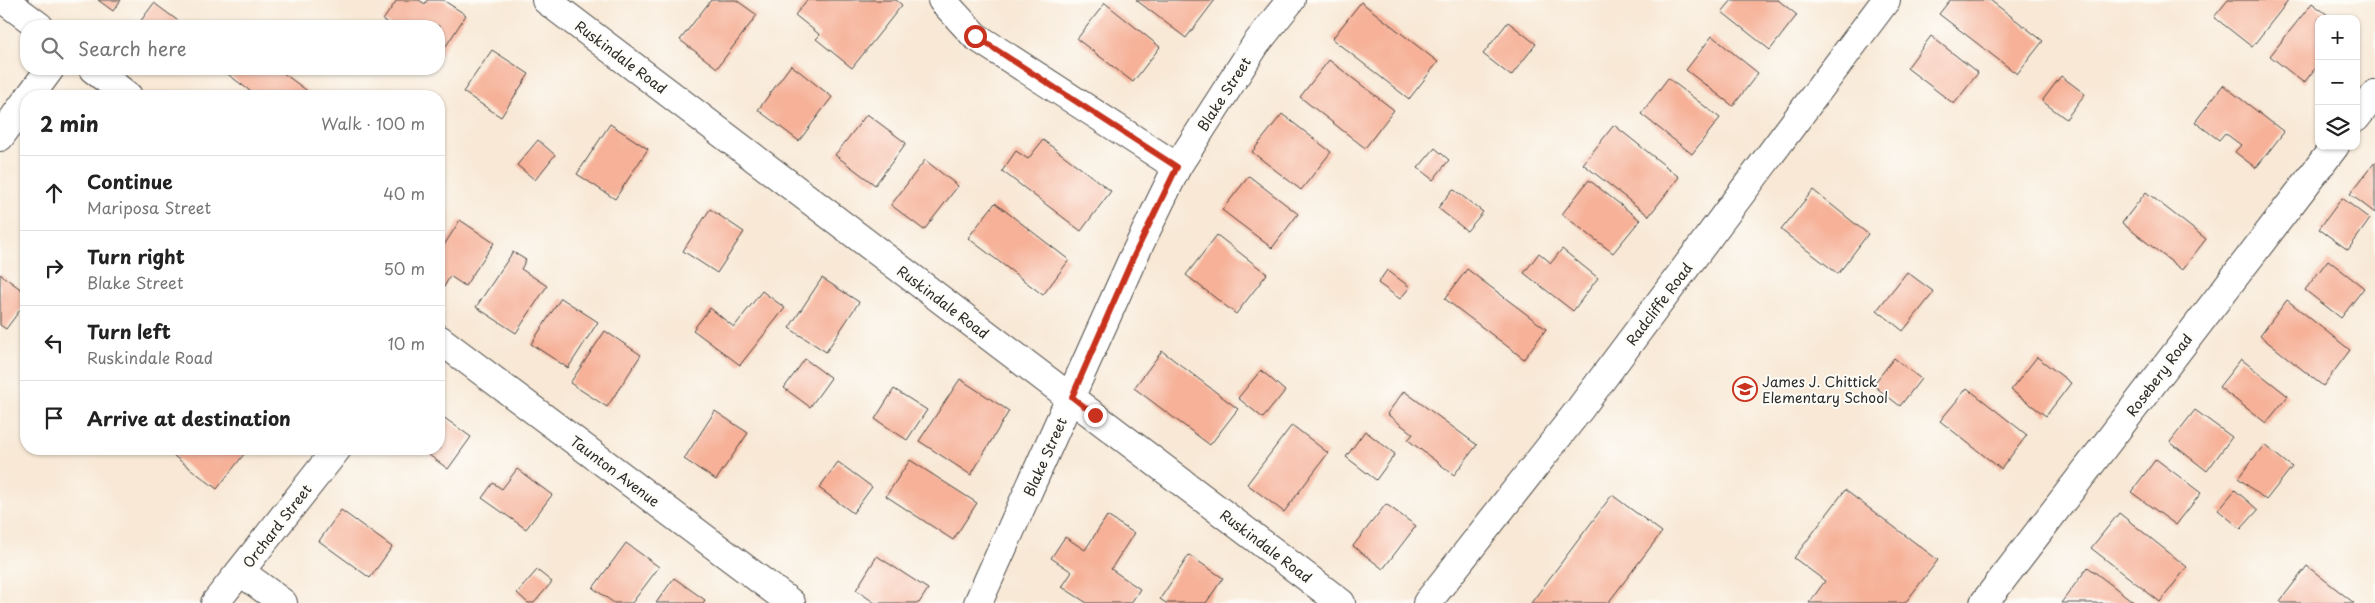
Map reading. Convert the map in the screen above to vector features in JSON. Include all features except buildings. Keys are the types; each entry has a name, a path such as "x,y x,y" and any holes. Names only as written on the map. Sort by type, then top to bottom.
{"street":[{"path":"4,0 31,20"},
{"name":"Ruskindale Road","path":"546,0 1028,366 1072,397 1341,603"},
{"path":"942,0 975,36 1177,167"},
{"name":"Blake Street","path":"978,603 1132,260 1177,167 1256,44 1291,0"},
{"name":"Radcliffe Road","path":"1427,603 1585,402 1886,0"},
{"path":"34,90 46,75"},
{"path":"102,75 120,90"},
{"path":"2360,113 2375,94"},
{"path":"0,137 20,109"},
{"name":"Rosebery Road","path":"1984,603 2331,150"},
{"name":"Taunton Avenue","path":"445,344 791,603"},
{"name":"Orchard Street","path":"215,603 242,572 331,455"},
{"path":"242,572 283,603"}],"place":[{"name":"James J. Chittick Elementary School","path":"1745,389"}],"route":[{"path":"975,36 1177,167 1132,260 1072,397 1095,415"}]}
